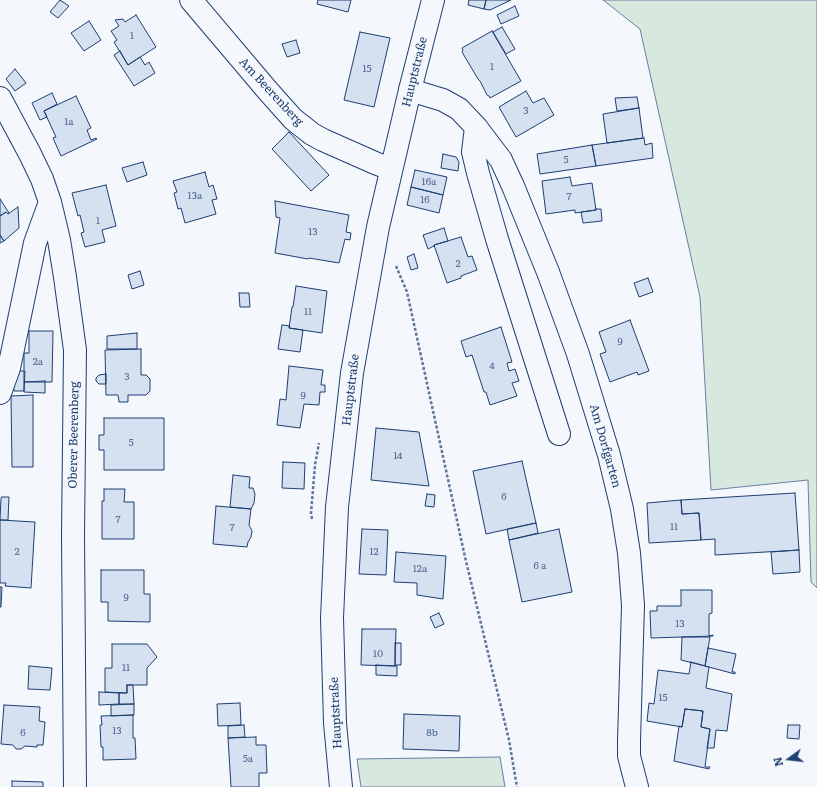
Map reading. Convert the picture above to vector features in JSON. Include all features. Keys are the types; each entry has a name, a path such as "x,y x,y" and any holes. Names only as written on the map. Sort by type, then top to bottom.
{"street":[{"name":"Am Beerenberg","path":"191,0 293,119 312,134 323,140 375,163 391,168"},
{"name":"Hauptstraße","path":"341,787 335,724 332,618 337,507 352,373 378,227 391,168 433,0"},
{"name":"Am Dorfgarten","path":"410,90 444,100 459,109 476,127 501,160 548,272 578,354 608,455 622,509 629,553 633,605 629,756 637,787"},
{"name":"Oberer Beerenberg","path":"0,98 30,154 42,179 50,202 59,240 75,350 73,543 75,787"},
{"path":"476,127 473,152 478,173 559,434"},
{"path":"0,393 9,368 35,243 50,202"}],"path":[{"path":"396,266 406,292 465,557 509,740 517,787"}],"shaded area":[{"path":"603,0 817,0 817,588 811,582 808,480 711,490 700,297 640,29"},
{"path":"500,757 505,787 361,787 357,759"}],"building":[{"path":"60,0 69,6 58,18 50,12"},
{"path":"318,0 351,0 348,12 317,4"},
{"path":"469,0 486,0 484,9 468,5"},
{"path":"486,0 511,0 490,10 484,9"},
{"path":"515,6 519,16 501,24 497,15"},
{"path":"136,15 156,47 128,65 114,42 117,40 111,31 119,26 115,20 123,19 125,22"},
{"path":"89,21 101,40 84,51 71,33"},
{"path":"502,27 515,49 506,54 493,32"},
{"path":"492,31 521,81 490,98 462,52 462,48"},
{"path":"360,32 390,38 374,107 344,100"},
{"path":"296,40 300,53 287,57 282,44"},
{"path":"120,51 128,65 140,57 145,65 149,62 155,73 134,86 114,55"},
{"path":"15,69 26,83 15,91 6,79"},
{"path":"526,91 533,103 544,98 554,115 516,137 499,107"},
{"path":"52,93 57,104 44,111 47,117 40,120 32,103"},
{"path":"76,96 91,128 87,130 91,140 97,139 61,156 53,138 56,137 44,111"},
{"path":"637,97 639,108 617,111 615,98"},
{"path":"639,108 643,138 607,143 603,114"},
{"path":"289,132 329,175 311,191 272,149"},
{"path":"644,138 645,145 652,143 653,158 596,166 592,145"},
{"path":"592,145 596,166 540,174 537,154"},
{"path":"443,154 456,157 459,162 458,171 441,168"},
{"path":"143,162 147,175 127,182 122,168"},
{"path":"415,170 447,177 443,195 411,187"},
{"path":"205,172 209,187 213,185 217,199 212,200 216,214 185,223 181,208 178,209 174,193 177,192 173,181"},
{"path":"570,177 572,186 592,183 596,210 575,213 575,210 546,214 542,181"},
{"path":"106,185 116,226 102,230 105,242 85,247 81,233 84,232 80,215 78,216 72,193"},
{"path":"411,187 443,195 439,213 407,205"},
{"path":"0,199 9,213 8,214 6,212 0,216"},
{"path":"275,201 349,215 346,232 351,233 350,240 345,239 339,263 275,253 280,218 276,217"},
{"path":"18,207 19,228 4,241 0,235 0,216 6,212 8,214"},
{"path":"601,209 602,221 583,223 581,212"},
{"path":"444,228 448,241 434,245 428,249 423,235"},
{"path":"0,235 4,241 0,243"},
{"path":"461,237 468,257 472,256 477,270 447,283 434,245"},
{"path":"414,254 418,268 411,270 407,257"},
{"path":"140,271 144,285 132,289 128,275"},
{"path":"648,278 653,292 639,297 634,283"},
{"path":"296,286 327,291 322,333 289,328"},
{"path":"239,293 249,293 250,307 240,307"},
{"path":"630,320 649,371 638,375 637,372 610,382 600,354 606,352 599,332"},
{"path":"282,325 290,326 289,328 303,330 300,352 278,349"},
{"path":"501,327 512,362 507,363 509,371 515,369 519,381 512,383 517,396 490,405 486,392 484,392 472,355 466,357 461,341"},
{"path":"29,331 53,331 52,382 24,382 24,353 29,353"},
{"path":"137,333 137,349 107,349 107,336"},
{"path":"141,349 141,375 146,375 150,379 150,391 146,395 128,395 128,402 119,402 118,395 106,395 105,350"},
{"path":"289,366 323,370 321,385 325,385 325,392 320,392 319,405 304,404 300,428 277,425 280,399 286,400"},
{"path":"16,371 25,371 24,391 14,391 13,380"},
{"path":"106,374 106,384 99,384 96,381 96,378 99,375"},
{"path":"45,381 45,393 24,392 24,382"},
{"path":"33,395 33,467 12,467 11,396"},
{"path":"104,418 164,418 164,470 104,470 104,450 99,450 99,435 104,435"},
{"path":"376,428 419,432 429,486 371,480"},
{"path":"522,461 536,523 486,534 473,471"},
{"path":"283,462 305,463 304,489 282,488"},
{"path":"233,475 250,477 249,488 253,488 255,494 254,503 251,509 230,507"},
{"path":"104,489 125,489 124,502 134,502 134,539 102,539 102,501 104,501"},
{"path":"795,493 799,550 715,555 715,539 701,540 699,513 682,514 681,500"},
{"path":"427,494 435,495 434,507 425,506"},
{"path":"2,497 9,497 8,520 0,520"},
{"path":"681,500 682,514 699,513 701,540 649,543 647,503"},
{"path":"216,506 251,509 249,525 252,531 247,547 213,544"},
{"path":"0,520 35,522 31,588 5,586 6,583 0,583"},
{"path":"536,523 538,533 509,540 507,529"},
{"path":"362,529 388,530 386,575 359,574"},
{"path":"559,529 572,592 522,602 509,540"},
{"path":"799,550 800,572 773,574 771,552"},
{"path":"396,552 446,556 443,599 417,595 417,583 394,582"},
{"path":"101,570 144,570 144,594 150,594 150,622 108,621 108,602 101,602"},
{"path":"0,587 2,587 1,607 0,607"},
{"path":"681,590 712,590 712,613 709,614 709,636 713,636 651,638 650,611 657,611 657,606 681,606"},
{"path":"439,613 444,624 435,628 430,617"},
{"path":"362,629 396,629 395,666 361,665"},
{"path":"682,637 710,637 705,666 681,660"},
{"path":"395,643 401,643 401,665 395,665"},
{"path":"112,644 147,644 157,657 147,668 147,685 127,685 127,693 105,692 105,668 112,668"},
{"path":"708,648 736,654 732,672 735,672 735,674 705,666"},
{"path":"691,662 709,667 706,688 732,694 727,731 716,730 714,748 707,748 710,729 701,727 703,711 685,709 682,727 647,721 649,703 654,704 658,670 689,674"},
{"path":"376,665 397,666 397,676 376,675"},
{"path":"29,666 52,668 50,690 28,689"},
{"path":"127,685 133,685 134,704 119,704 119,693 127,693"},
{"path":"99,692 119,693 119,704 99,705"},
{"path":"240,703 241,725 218,726 217,704"},
{"path":"134,704 134,715 111,716 111,705"},
{"path":"4,705 40,707 39,721 45,722 43,745 37,745 37,747 25,746 21,749 16,749 13,745 1,744"},
{"path":"685,709 703,711 701,727 710,729 705,767 710,767 709,769 674,761 679,726 682,727"},
{"path":"404,714 460,716 459,751 403,749"},
{"path":"133,715 133,738 135,738 136,759 103,760 100,725 102,725 101,716"},
{"path":"244,725 245,737 228,738 228,726"},
{"path":"788,725 800,725 799,739 787,738"},
{"path":"256,737 256,745 266,745 267,773 259,773 259,787 231,787 228,738"},
{"path":"12,781 43,782 43,787 12,787"}]}
